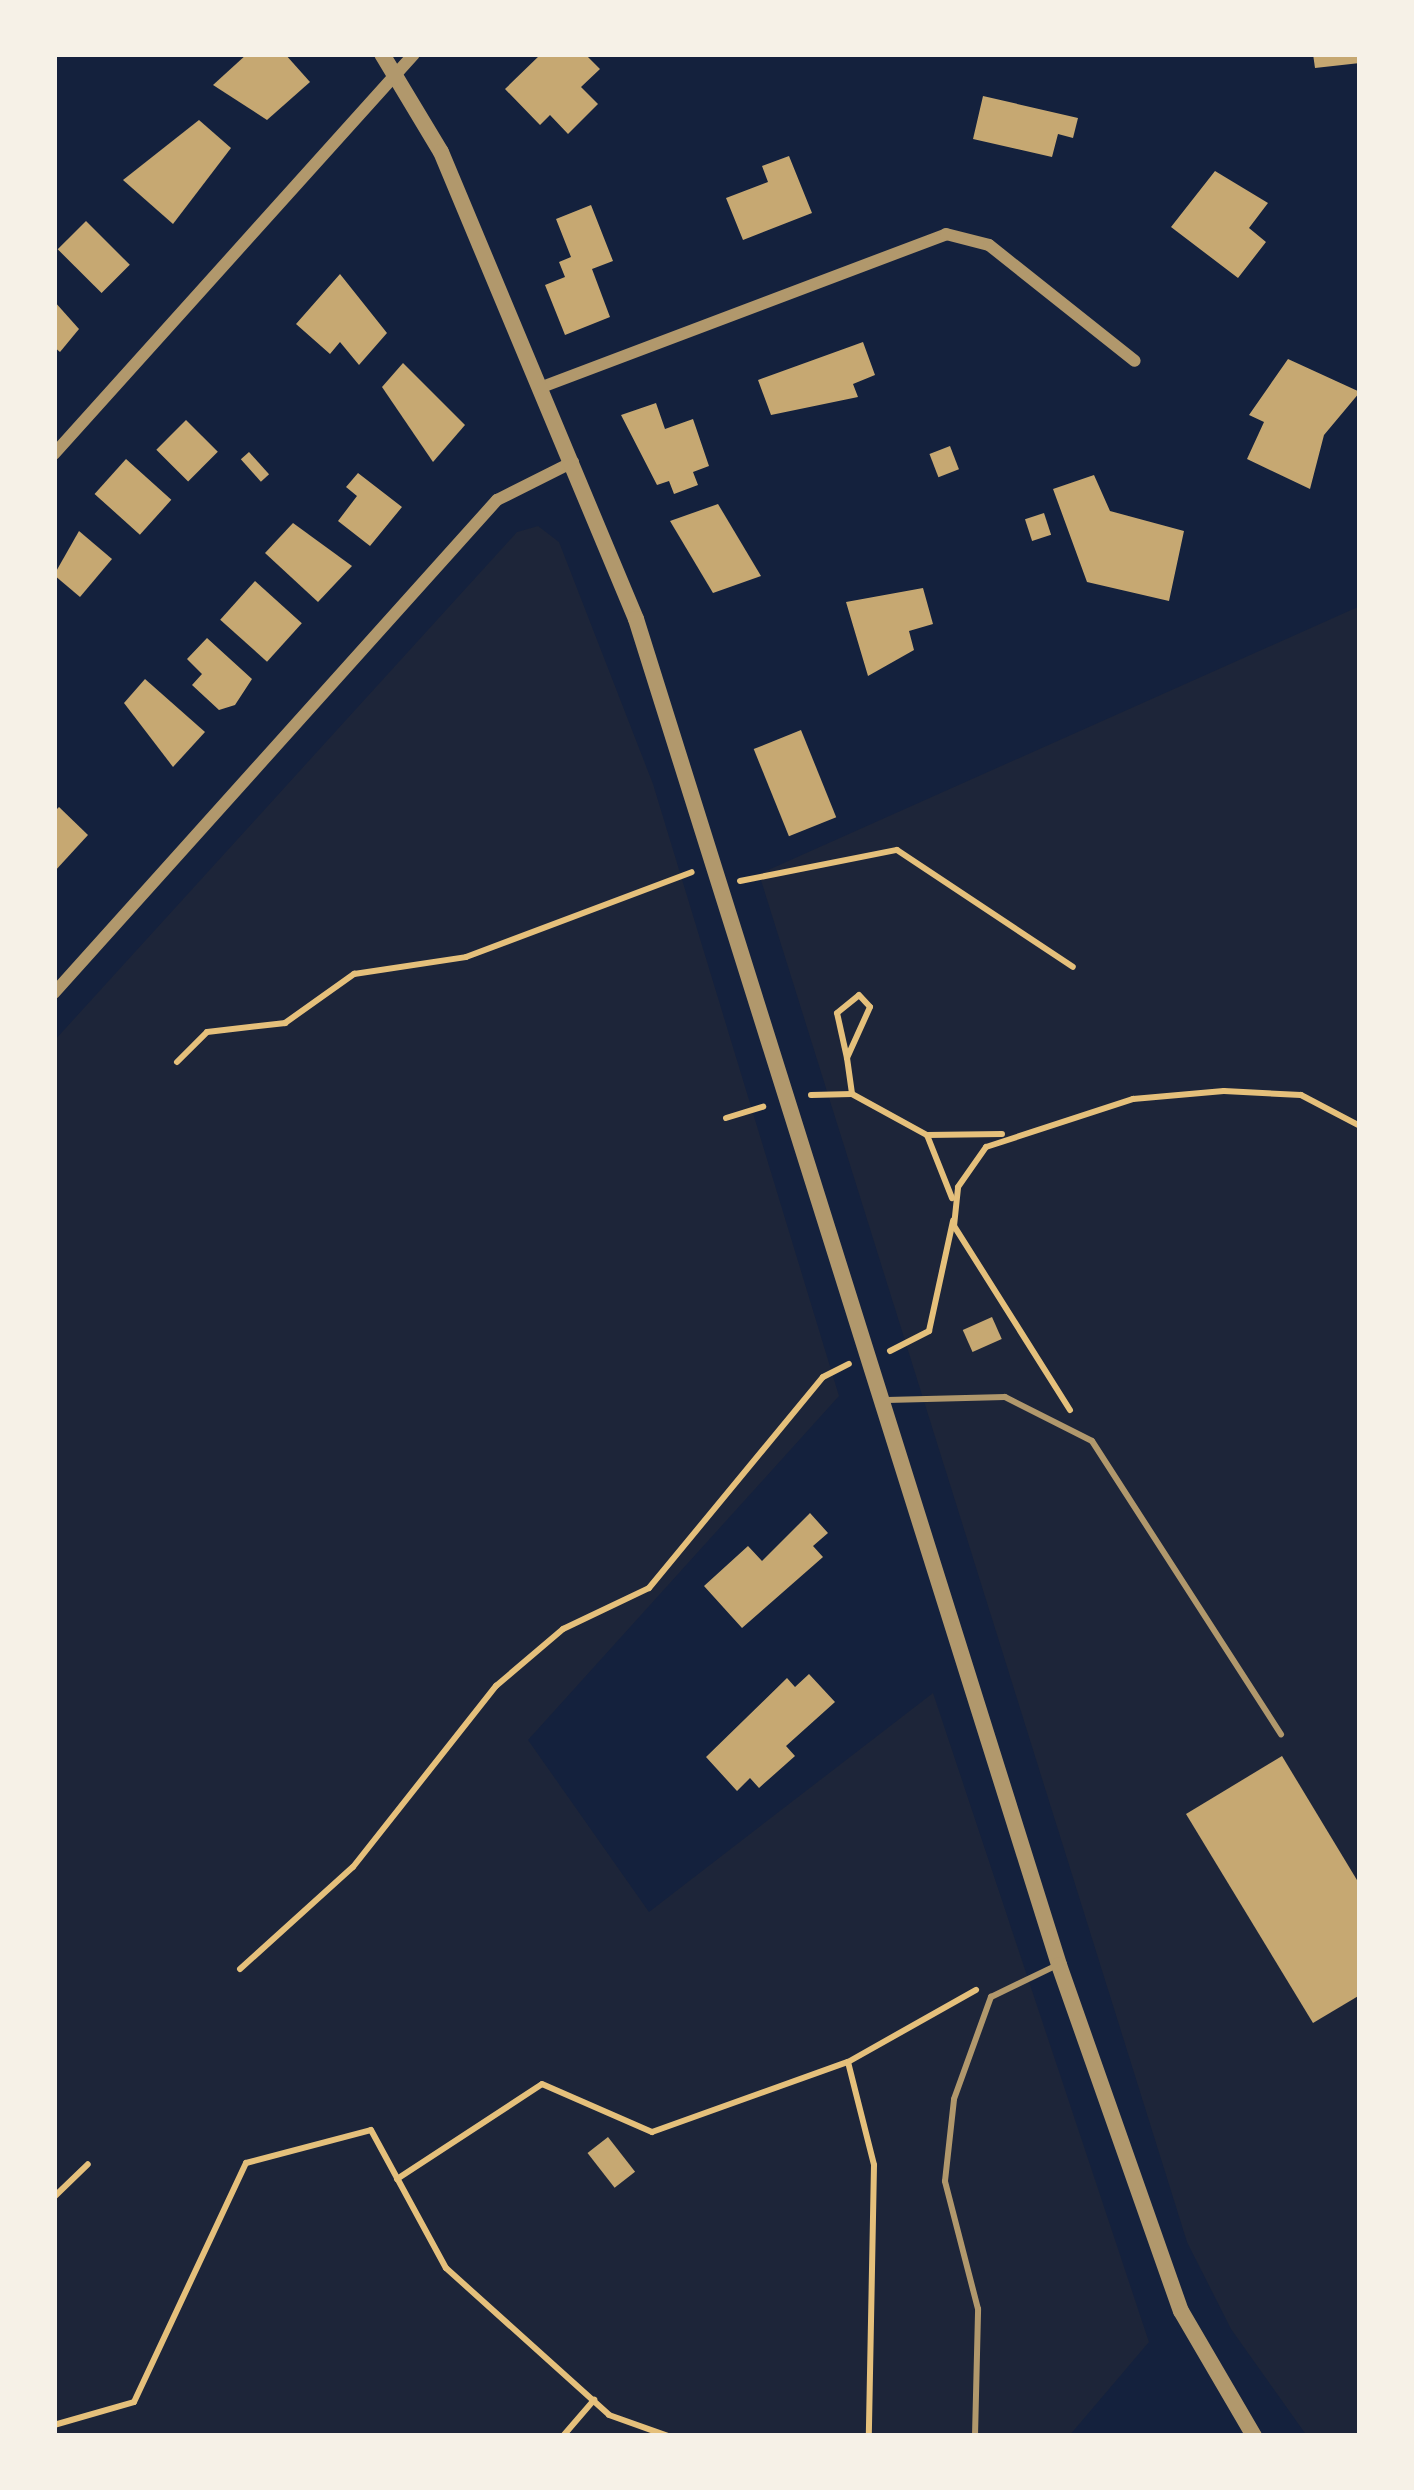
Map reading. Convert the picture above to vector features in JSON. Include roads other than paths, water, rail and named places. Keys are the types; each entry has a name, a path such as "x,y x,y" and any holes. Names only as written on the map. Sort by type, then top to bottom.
{"street":[{"path":"382,54 396,73 573,461 723,876 1059,1965 1181,2311 1254,2436"},
{"path":"54,454 414,54"},
{"path":"542,387 946,234 989,244 1135,361"},
{"path":"54,993 497,500 573,461"}],"lane":[{"path":"882,1401 1005,1397 1092,1441 1281,1734"},
{"path":"975,2436 978,2309 945,2169 963,2060 999,1988 1059,1965"}]}
